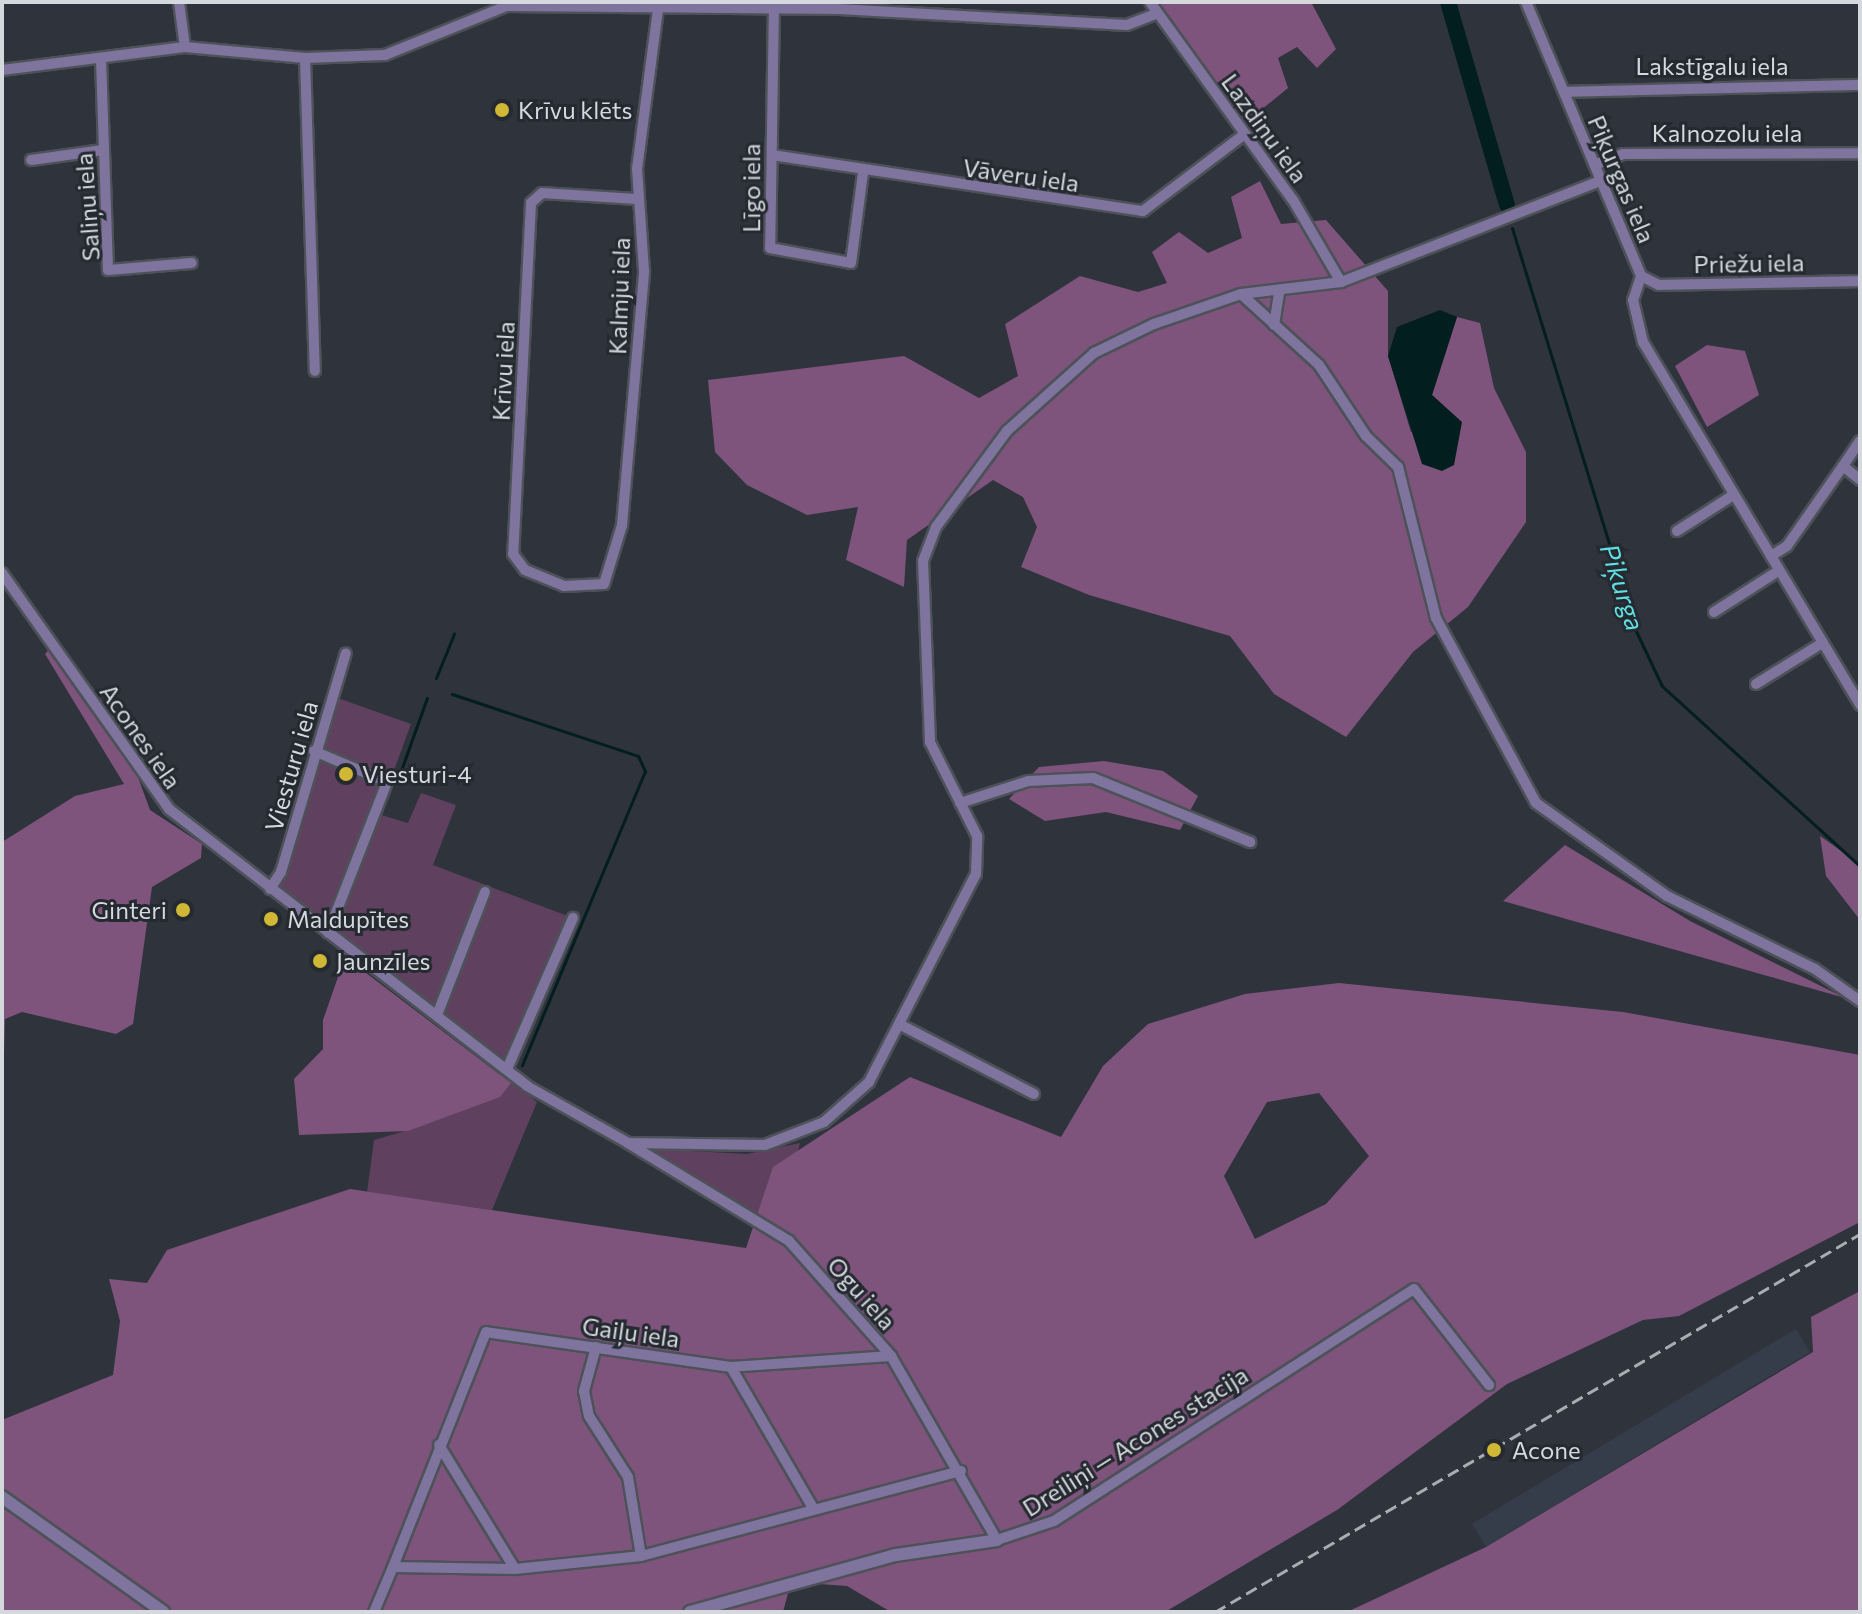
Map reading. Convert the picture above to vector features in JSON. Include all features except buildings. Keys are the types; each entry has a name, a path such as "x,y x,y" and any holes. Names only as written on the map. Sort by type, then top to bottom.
{"street":[{"path":"179,2 185,47"},
{"name":"Lazdiņu iela","path":"1150,2 1241,137 1293,200 1341,282"},
{"name":"Piķurgas iela","path":"1526,2 1597,164 1641,276 1633,300 1639,332 1732,496 1771,556 1775,573 1860,705"},
{"path":"2,70 185,47 305,58 385,55 489,6 546,3 774,5 1127,25 1156,14"},
{"name":"Līgo iela","path":"774,5 770,248 851,263 863,173"},
{"name":"Kalmju iela","path":"598,589 625,501 644,271 636,199 656,6"},
{"path":"305,58 315,371"},
{"name":"Saliņu iela","path":"101,59 108,270 192,263"},
{"name":"Lakstīgalu iela","path":"1564,92 1860,85"},
{"name":"Vāveru iela","path":"772,155 863,173 1143,211 1241,137"},
{"path":"31,160 103,150"},
{"name":"Kalnozolu iela","path":"1597,164 1623,154 1860,153"},
{"path":"628,1143 765,1145 802,1133 869,1082 976,874 977,836 960,803 928,723 923,561 936,527 1007,431 1063,377 1119,340 1241,294 1341,282 1602,180"},
{"name":"Krīvu iela","path":"598,589 541,579 513,554 531,203 542,193 636,199"},
{"name":"Priežu iela","path":"1641,276 1659,285 1860,281"},
{"path":"1274,325 1280,289"},
{"path":"1241,294 1319,365 1366,436 1398,467 1436,618 1528,794 1563,827 1667,896 1815,969 1860,1001"},
{"path":"1771,556 1787,546 1860,441"},
{"path":"1843,466 1860,480"},
{"path":"1677,531 1732,496"},
{"name":"Acones iela","path":"2,573 161,799 270,889 507,1069"},
{"path":"1714,612 1775,573"},
{"path":"1756,684 1822,643"},
{"name":"Viesturu iela","path":"270,889 281,872 314,751 346,653"},
{"path":"314,751 387,782 328,933"},
{"path":"960,803 1028,781 1093,778 1250,842"},
{"path":"437,1015 485,892"},
{"path":"507,1069 573,918"},
{"path":"899,1024 1034,1094"},
{"name":"Ogu iela","path":"507,1069 578,1121 628,1143 769,1224 891,1356 961,1471 997,1540"},
{"name":"Dreiliņi — Acones stacija","path":"690,1612 896,1555 997,1540 1054,1521 1414,1289 1489,1385"},
{"name":"Gaiļu iela","path":"374,1612 486,1332 731,1367 891,1356"},
{"path":"596,1347 584,1391 589,1416 628,1477 641,1556"},
{"path":"731,1367 812,1506"},
{"path":"439,1445 515,1569"},
{"path":"393,1567 515,1569 641,1556 812,1506 961,1471"},
{"path":"2,1497 163,1612"}],"shaded area":[{"path":"1158,2 1311,2 1336,49 1317,68 1297,47 1278,58 1288,88 1240,127"},
{"path":"1260,181 1281,224 1326,220 1388,291 1388,356 1411,432 1443,405 1432,395 1457,317 1480,323 1494,388 1526,452 1526,522 1468,607 1413,652 1346,737 1274,694 1230,636 1089,595 1021,567 1037,527 1023,497 993,480 907,540 904,587 846,560 858,507 807,515 747,485 715,452 708,380 904,356 979,398 1018,376 1005,324 1080,276 1138,292 1167,283 1152,252 1179,232 1208,253 1242,238 1231,197"},
{"path":"1440,310 1457,317 1432,395 1462,422 1454,465 1442,471 1422,464 1388,356 1397,327"},
{"path":"1707,345 1745,351 1759,395 1707,427 1675,366"},
{"path":"53,645 135,769 150,810 202,844 201,858 152,887 133,1024 116,1034 22,1012 5,1019 2,1125 2,842 75,796 124,784 45,654"},
{"path":"332,696 411,724 378,814 408,823 421,793 456,805 433,865 573,918 507,1069 270,889 281,872"},
{"path":"1104,761 1163,771 1198,796 1180,830 1106,812 1045,821 1009,799 1039,767"},
{"path":"1820,836 1860,864 1860,920 1826,876"},
{"path":"1565,845 1690,921 1845,998 1503,901"},
{"path":"345,957 511,1083 500,1097 408,1131 299,1135 294,1079 323,1049 323,1020"},
{"path":"1339,983 1623,1012 1860,1055 1860,1222 1679,1316 1643,1320 1507,1384 1337,1510 1165,1612 891,1612 847,1586 791,1582 783,1612 2,1612 2,1420 113,1375 120,1321 109,1279 147,1283 167,1250 350,1189 746,1248 773,1167 910,1077 1061,1137 1103,1066 1148,1024 1245,994","holes":["1319,1093 1369,1156 1326,1204 1255,1239 1224,1176 1267,1102"]},
{"path":"504,1075 537,1102 492,1210 367,1192 374,1140 415,1128 456,1081"},
{"path":"800,1143 780,1225 653,1155 655,1149 747,1154"},
{"path":"1860,1291 1860,1612 1347,1612 1486,1547 1813,1352 1811,1317"},
{"path":"1796,1329 1810,1352 1486,1547 1472,1524"}],"waterway":[{"name":"Piķurga","path":"1448,2 1507,205"},
{"name":"Piķurga","path":"1512,228 1635,629 1662,686 1860,866"},
{"path":"436,678 454,634"},
{"path":"452,694 638,756 645,771 522,1065"},
{"path":"399,776 427,698"}],"railway":[{"path":"1215,1612 1860,1234"}],"place":[{"name":"Krīvu klēts","path":"502,110"},
{"name":"Viesturi-4","path":"346,774"},
{"name":"Ginteri","path":"183,910"},
{"name":"Maldupītes","path":"271,919"},
{"name":"Jaunzīles","path":"320,961"},
{"name":"Acone","path":"1494,1450"}]}
